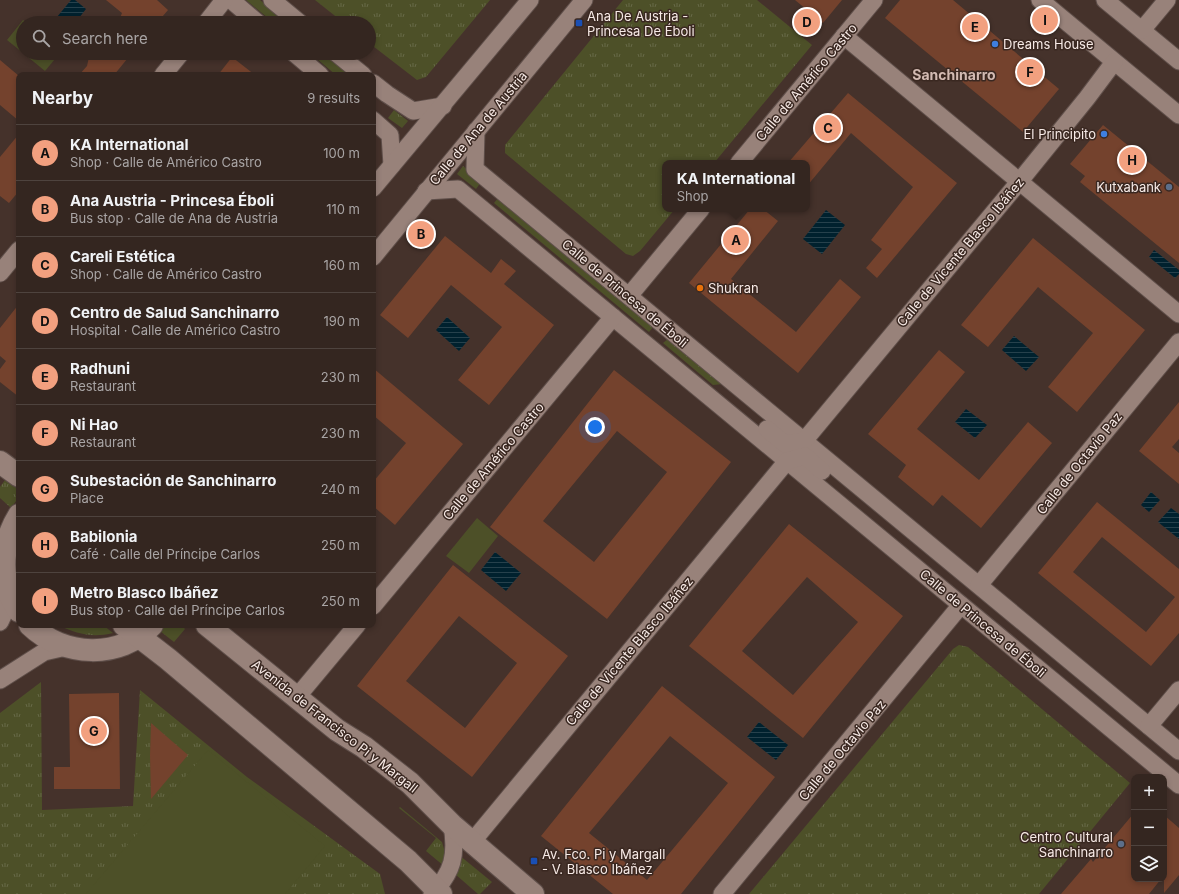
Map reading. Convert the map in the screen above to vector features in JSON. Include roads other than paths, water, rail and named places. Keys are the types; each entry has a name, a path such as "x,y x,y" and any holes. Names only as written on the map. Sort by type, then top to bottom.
{"street":[{"path":"211,16 224,0"},
{"path":"231,0 250,16"},
{"path":"272,0 291,16"},
{"path":"376,184 530,0"},
{"name":"Calle de Ana de Austria","path":"376,253 584,0"},
{"name":"Calle de Américo Castro","path":"741,160 874,0"},
{"path":"1040,0 1179,116"},
{"path":"1105,0 1179,61"},
{"path":"1142,30 1167,0"},
{"path":"844,36 1179,314"},
{"path":"165,72 175,60"},
{"path":"302,60 316,72"},
{"path":"345,60 359,72"},
{"name":"Calle de Vicente Blasco Ibáñez","path":"804,440 1019,182 1114,62"},
{"path":"376,85 413,111 442,106"},
{"path":"376,123 390,135 392,165"},
{"name":"Calle de Princesa de Éboli","path":"476,131 475,168 1179,751"},
{"name":"Calle de Princesa de Éboli","path":"426,191 458,189 1179,785"},
{"path":"629,296 699,212"},
{"path":"0,273 16,254"},
{"name":"Calle de Américo Castro","path":"376,602 613,317"},
{"name":"Calle de Octavio Paz","path":"979,585 1179,342"},
{"name":"Calle de Princesa de Éboli","path":"711,398 739,406 785,444 804,440"},
{"name":"Calle de Princesa de Éboli","path":"787,460 804,456 838,484 871,497"},
{"name":"Calle de Vicente Blasco Ibáñez","path":"472,842 787,460"},
{"path":"0,462 16,474"},
{"path":"0,622 7,607 14,603 4,573 5,549 12,523"},
{"name":"Calle de Octavio Paz","path":"722,894 961,605"},
{"path":"34,628 47,638 66,647 93,650 109,649 120,646 138,629 168,659 408,861 436,892 448,875 452,862 454,844 452,825"},
{"name":"Avenida de Francisco Pi y Margall","path":"211,628 336,730 364,747 410,783 452,825 533,894"},
{"path":"297,697 354,628"},
{"path":"0,680 44,652 66,647"},
{"path":"1149,726 1179,690"}],"water":[{"path":"71,0 75,0 86,9 80,16 58,16"},
{"path":"826,210 845,225 822,254 803,239"},
{"path":"1154,250 1179,270 1179,274 1175,278 1149,257"},
{"path":"447,317 470,338 459,351 436,330"},
{"path":"1014,336 1039,357 1026,371 1002,350"},
{"path":"966,409 987,425 975,438 955,422"},
{"path":"1151,492 1160,500 1149,512 1141,505"},
{"path":"1171,508 1179,514 1179,539 1158,522"},
{"path":"495,552 521,573 506,591 481,570"},
{"path":"759,722 788,745 776,760 747,737"}],"place":[{"name":"Metro Blasco Ibáñez","path":"1045,20"},
{"name":"Centro de Salud Sanchinarro","path":"807,22"},
{"name":"Ana De Austria - Princesa De Éboli","path":"579,23"},
{"name":"Radhuni","path":"975,27"},
{"name":"Dreams House","path":"995,44"},
{"name":"Ni Hao","path":"1030,72"},
{"name":"Careli Estética","path":"828,128"},
{"name":"El Principito","path":"1104,134"},
{"name":"Babilonia","path":"1132,160"},
{"name":"Kutxabank","path":"1169,187"},
{"name":"Ana Austria - Princesa Éboli","path":"421,234"},
{"name":"KA International","path":"736,240"},
{"name":"Shukran","path":"700,288"},
{"name":"Subestación de Sanchinarro","path":"94,731"},
{"name":"Centro Cultural Sanchinarro","path":"1121,844"},
{"name":"Av. Fco. Pi y Margall - V. Blasco Ibáñez","path":"534,861"}],"district":[{"name":"Sanchinarro","path":"954,74"}]}
